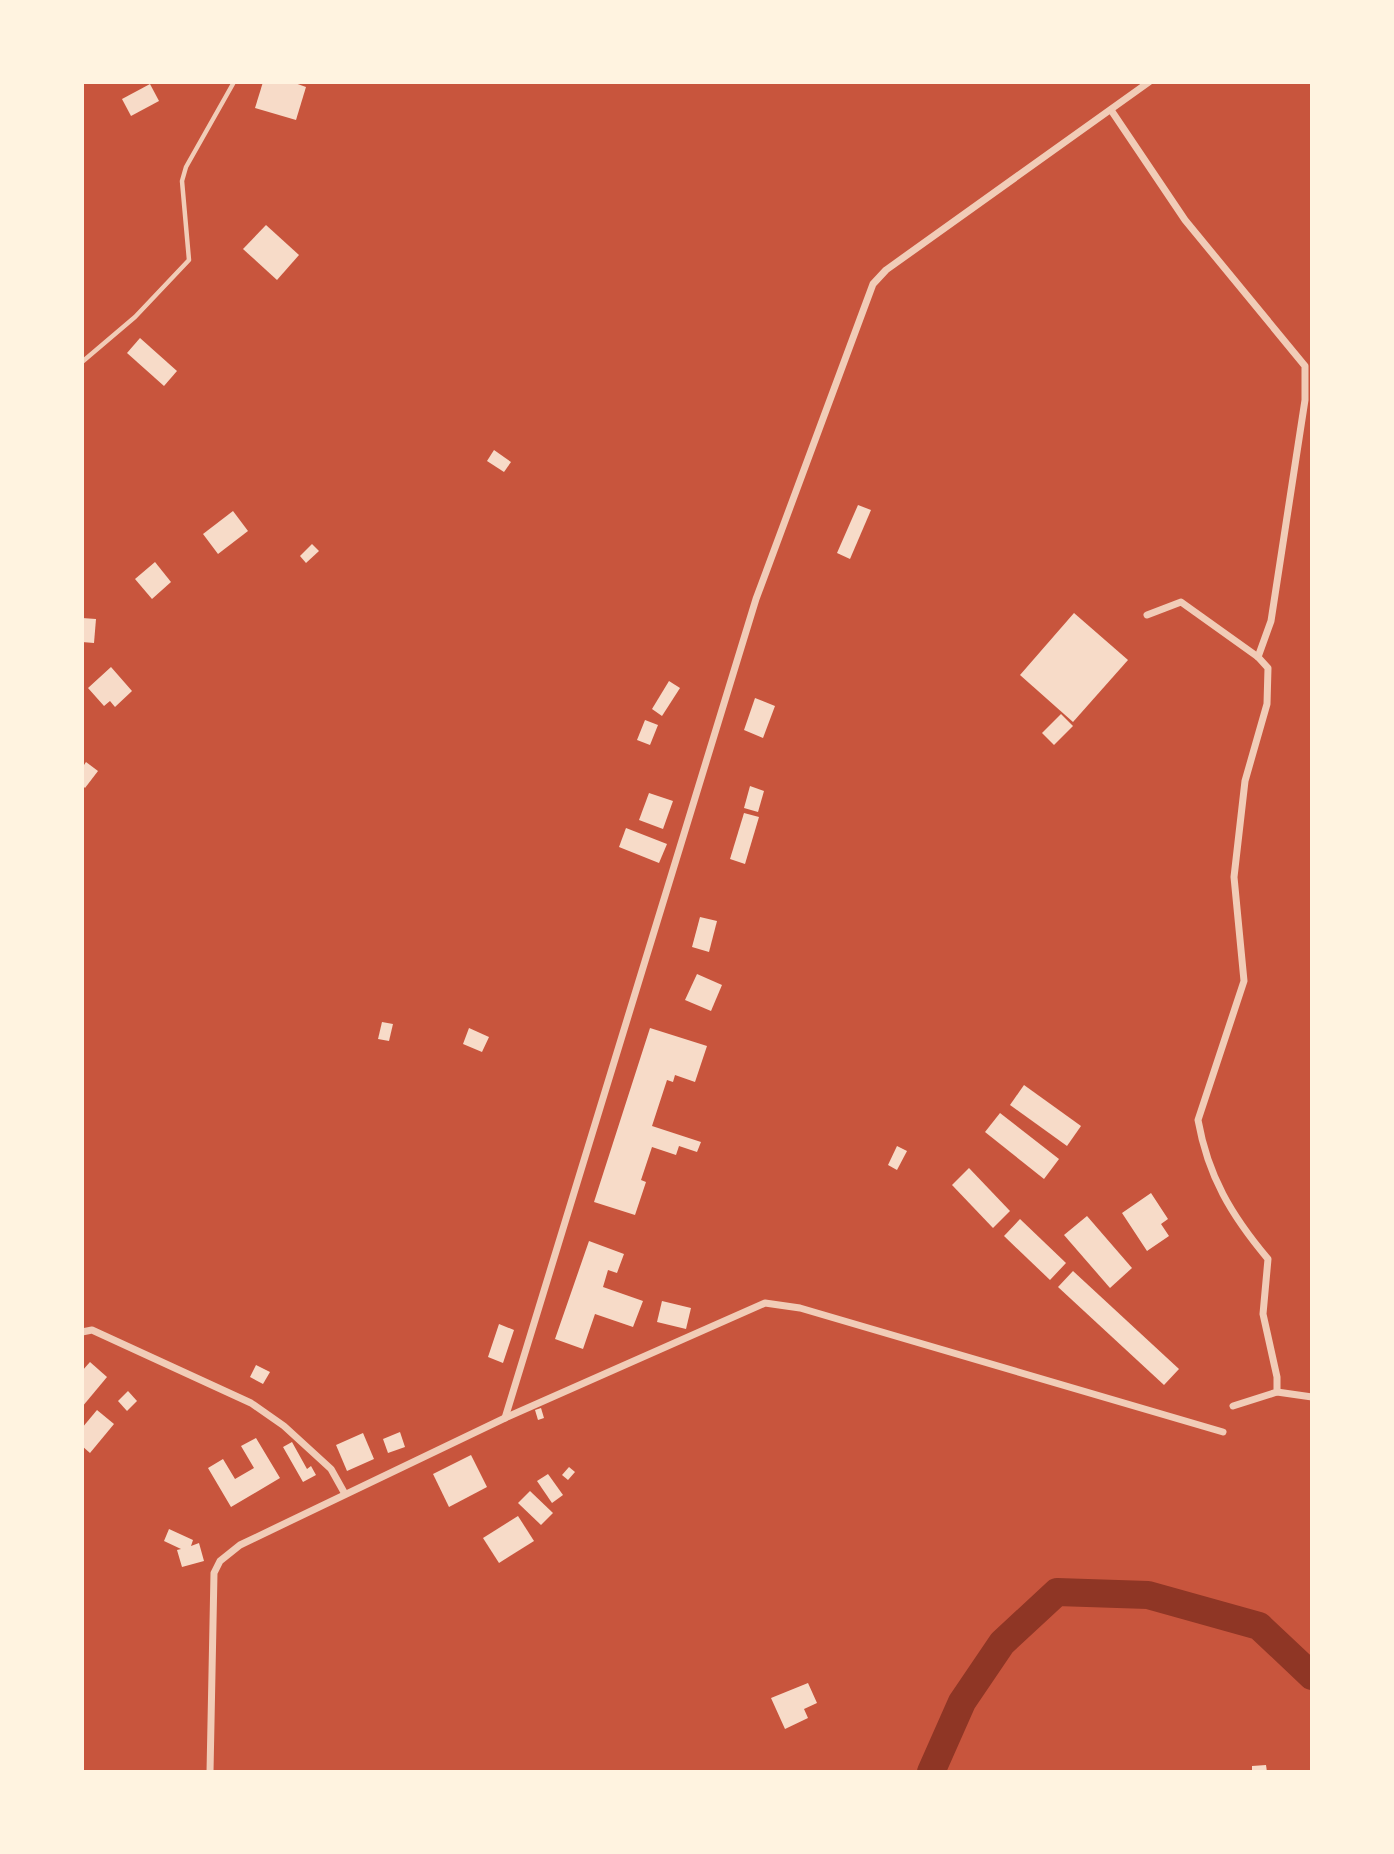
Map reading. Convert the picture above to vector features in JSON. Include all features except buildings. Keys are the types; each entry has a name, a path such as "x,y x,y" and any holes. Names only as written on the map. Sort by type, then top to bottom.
{"street":[{"path":"505,1418 757,599 873,284 886,270 1149,82"},
{"path":"1111,110 1185,220 1305,366 1305,400 1271,621 1258,657"},
{"path":"1147,615 1181,602 1258,657 1268,668 1267,704 1245,781 1234,877 1244,981 1198,1120 1202,1143 1221,1193 1247,1235 1268,1259 1263,1314 1277,1377 1277,1392"},
{"path":"210,1772 214,1573 220,1561 240,1545 505,1418 765,1303 800,1308 1223,1432"},
{"path":"82,1332 92,1330 251,1403 284,1426 331,1469 345,1494"},
{"path":"1233,1406 1277,1392 1312,1397"}],"lane":[{"path":"82,362 135,317 189,260 184,174 234,82"}],"waterway":[{"path":"931,1772 962,1702 1002,1643 1057,1592 1148,1595 1259,1626 1312,1676"}]}
